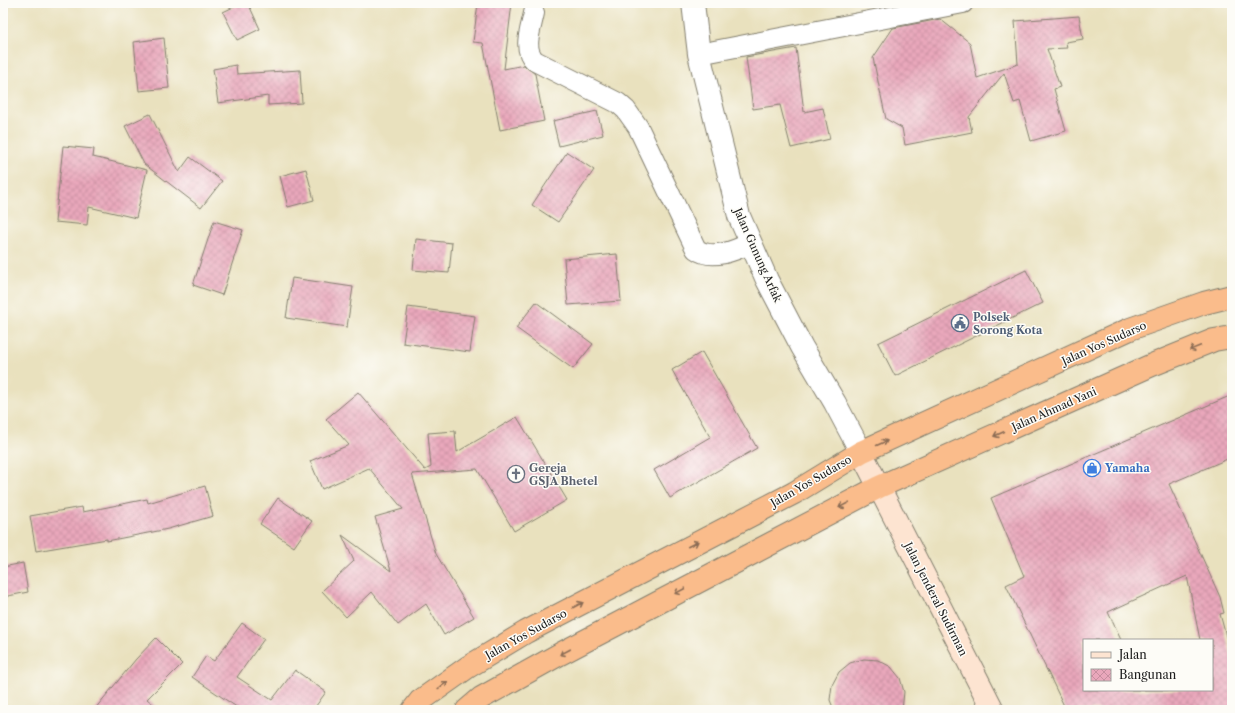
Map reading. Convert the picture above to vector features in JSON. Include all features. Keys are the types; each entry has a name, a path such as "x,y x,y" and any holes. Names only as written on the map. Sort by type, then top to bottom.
{"highway":[{"name":"Jalan Yos Sudarso","path":"413,710 420,702 468,667 526,632 794,493 862,452 1130,329 1204,303 1232,296"},
{"name":"Jalan Ahmad Yani","path":"879,487 1152,365 1214,340 1232,337"},
{"path":"466,710 481,698 560,654 879,487"}],"main road":[{"name":"Jalan Gunung Arfak","path":"862,452 879,487"},
{"name":"Jalan Jenderal Sudirman","path":"879,487 993,710"}],"street":[{"name":"Jalan Gunung Arfak","path":"693,3 699,54 739,216 767,280 798,340 862,452"},
{"path":"699,54 963,3"},
{"path":"534,13 528,47 531,58 618,103 626,110 638,127 696,249 703,252 722,254 736,250 751,243"}],"building":[{"path":"242,3 248,3 260,29 237,40 223,12"},
{"path":"478,3 512,3 504,69 524,65 535,74 544,121 500,130 483,43 473,42"},
{"path":"1079,16 1083,39 1066,42 1067,48 1047,49 1060,87 1054,89 1066,131 1031,141 1020,101 1014,103 1004,73 969,117 972,132 905,145 902,128 886,119 873,58 893,28 940,19 970,43 977,78 1018,64 1015,21"},
{"path":"164,38 169,88 139,91 134,42"},
{"path":"796,48 804,112 823,108 830,139 791,148 780,105 753,109 746,57"},
{"path":"236,65 237,74 300,70 302,103 268,105 268,96 218,103 213,69"},
{"path":"597,111 603,135 559,146 553,121"},
{"path":"150,114 179,172 190,157 222,181 201,208 144,164 125,126"},
{"path":"63,146 94,149 93,157 147,170 136,218 89,207 87,225 55,222"},
{"path":"567,152 594,170 558,222 532,205"},
{"path":"306,169 314,200 288,207 280,176"},
{"path":"214,221 243,230 222,295 193,285"},
{"path":"416,239 452,243 449,273 413,270"},
{"path":"617,254 621,301 568,305 564,259"},
{"name":"Polsek Sorong Kota","path":"1026,270 1043,303 895,376 878,343"},
{"path":"292,278 353,287 347,327 286,318"},
{"path":"536,302 593,344 573,369 516,328"},
{"path":"408,307 475,316 470,352 403,343"},
{"path":"702,352 757,448 670,498 654,470 710,437 672,370"},
{"path":"358,392 425,470 431,467 428,433 455,431 457,452 517,417 567,500 514,531 477,469 412,474 436,554 474,617 444,635 426,604 398,625 372,592 346,617 322,591 354,561 342,535 391,571 375,517 403,509 369,468 322,489 310,461 349,445 326,419"},
{"path":"1232,395 1232,457 1169,484 1220,597 1224,613 1220,614 1232,658 1232,710 1066,710 1006,585 1024,576 991,498","holes":["1187,576 1200,639 1213,639 1213,691 1083,691 1083,639 1121,639 1108,612"]},
{"path":"205,486 213,516 168,529 107,541 107,539 36,551 30,516 82,507 83,512 147,499 148,503"},
{"path":"278,498 312,521 294,547 260,524"},
{"path":"23,563 28,592 3,597 3,567"},
{"path":"242,623 264,639 237,677 272,700 295,670 326,692 313,710 241,710 192,677 206,656 214,661"},
{"path":"156,638 182,664 147,699 160,710 94,710 136,659"},
{"path":"864,659 878,660 891,667 900,678 904,692 902,710 834,710 830,700 832,685 839,672 850,663"}],"place":[{"name":"Polsek Sorong Kota","path":"960,323"},
{"name":"Yamaha","path":"1092,468"},
{"name":"Gereja GSJA Bhetel","path":"516,474"}]}
